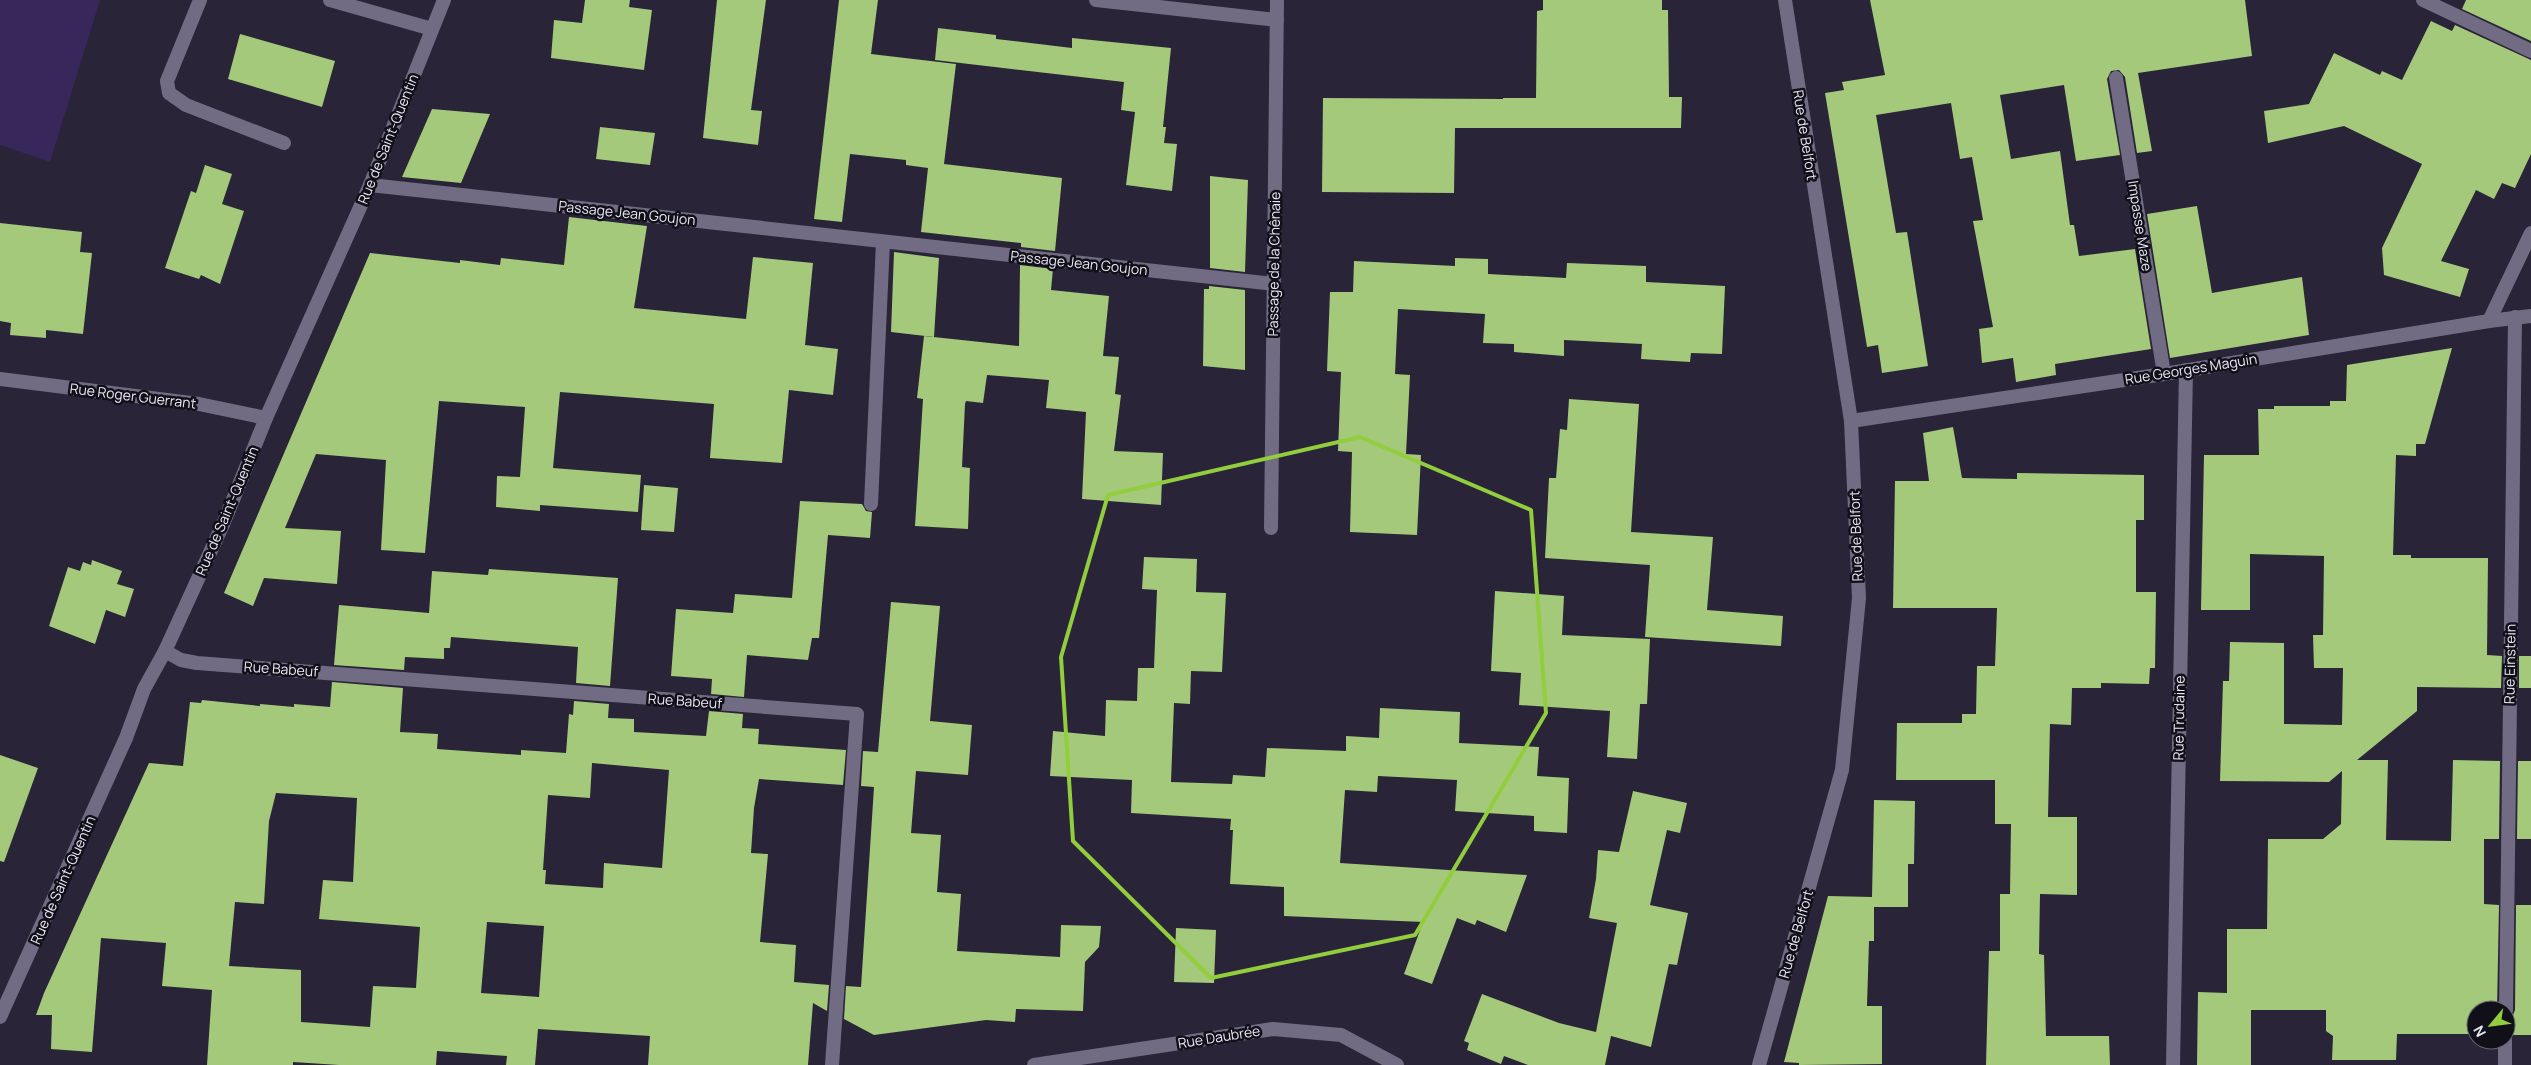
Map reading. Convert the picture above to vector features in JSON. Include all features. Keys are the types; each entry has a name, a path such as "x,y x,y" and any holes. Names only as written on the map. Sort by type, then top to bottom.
{"street":[{"path":"200,0 167,82 170,93 186,105 284,143"},
{"path":"330,0 432,30"},
{"name":"Rue de Saint-Quentin","path":"0,1017 122,747 144,690 224,522 266,418 370,185 444,0"},
{"path":"1096,0 1277,20"},
{"name":"Passage de la Chênaie","path":"1271,528 1277,0"},
{"name":"Rue de Belfort","path":"1759,1065 1842,770 1859,598 1851,421 1785,0"},
{"path":"2423,0 2531,51"},
{"name":"Impasse Maze","path":"2116,78 2164,374"},
{"name":"Passage Jean Goujon","path":"370,185 1274,284"},
{"path":"2489,321 2531,232"},
{"path":"871,504 883,242"},
{"name":"Rue Georges Maguin","path":"1851,421 2531,316"},
{"name":"Rue Einstein","path":"2506,1000 2515,317"},
{"name":"Rue Trudaine","path":"2172,1065 2186,370"},
{"name":"Rue Roger Guerrant","path":"0,379 199,404 266,418"},
{"name":"Rue Babeuf","path":"164,651 181,660 197,663 857,714 832,1065"},
{"name":"Rue Daubrée","path":"1034,1065 1273,1029 1341,1034 1397,1065"},
{"path":"2505,1050 2505,1065"}],"highlighted area":[{"path":"1360,437 1531,510 1546,713 1415,935 1211,978 1073,841 1061,657 1108,495"}],"shaded area":[{"path":"0,0 100,0 50,162 0,145"}],"building":[{"path":"585,0 630,0 629,7 652,10 644,70 551,58 554,20 582,23"},
{"path":"717,0 766,0 751,110 762,111 758,145 703,138"},
{"path":"839,0 878,0 871,54 956,64 944,164 1062,178 1055,251 1021,247 1021,243 921,232 928,168 906,165 906,160 850,154 842,222 814,219"},
{"path":"1543,0 1662,0 1662,10 1668,10 1669,97 1682,97 1681,128 1455,128 1454,193 1322,192 1323,98 1536,98 1537,11 1543,10"},
{"path":"1870,0 2245,0 2252,56 2138,73 2152,151 2137,153 2125,77 2119,70 2111,71 2107,79 2120,155 2076,161 2064,85 2000,95 2011,159 2060,151 2070,225 2074,225 2079,256 2135,249 2151,349 2055,364 2056,375 2016,382 2013,358 1982,363 1979,329 1993,327 1973,221 1983,220 1972,157 1960,159 1951,103 1876,115 1896,233 1907,232 1928,366 1882,373 1878,345 1867,347 1825,93 1844,90 1842,82 1885,75"},
{"path":"2466,0 2531,0 2531,41 2462,9"},
{"path":"2431,21 2452,31 2455,25 2531,60 2531,154 2515,188 2502,183 2494,199 2476,190 2441,261 2469,269 2460,297 2384,275 2382,248 2422,164 2344,126 2268,143 2264,111 2309,104 2334,53 2380,75 2382,71 2402,80"},
{"path":"938,28 996,35 996,39 1072,48 1072,38 1171,48 1163,127 1166,127 1164,143 1177,144 1172,191 1126,185 1135,112 1121,110 1124,82 935,60"},
{"path":"240,34 335,61 322,107 228,79"},
{"path":"432,109 490,114 461,183 402,177"},
{"path":"600,127 655,133 650,165 596,159"},
{"path":"205,165 232,174 222,204 244,211 220,284 201,275 199,279 165,268 191,191 196,193"},
{"path":"1210,176 1248,180 1245,272 1210,268"},
{"path":"2197,206 2212,293 2302,277 2309,335 2170,358 2147,214"},
{"path":"569,217 647,226 634,308 746,319 753,257 813,263 805,345 838,349 833,395 789,390 782,463 710,458 714,404 560,392 553,468 641,475 638,512 540,505 540,511 496,507 497,476 520,477 525,407 439,401 425,553 381,550 386,460 316,454 285,528 341,531 337,584 264,578 253,606 224,593 370,253 460,263 460,260 500,265 501,258 564,265"},
{"path":"0,223 82,232 80,252 92,253 83,334 46,330 46,338 10,335 11,323 0,321"},
{"path":"894,252 939,258 934,337 891,332"},
{"path":"1455,258 1488,259 1488,274 1566,278 1567,263 1646,266 1646,282 1725,286 1722,354 1691,353 1690,362 1641,359 1642,344 1564,340 1564,356 1514,352 1514,344 1483,343 1485,314 1398,309 1395,374 1410,375 1406,454 1421,455 1417,535 1350,532 1352,452 1338,451 1341,372 1327,371 1330,292 1353,292 1354,261 1455,266"},
{"path":"1020,265 1053,269 1051,290 1109,296 1103,356 1119,357 1115,394 1121,395 1114,451 1163,453 1161,505 1082,499 1086,412 1046,408 1049,380 987,375 983,403 966,401 965,404 962,467 970,468 968,529 915,526 923,399 917,398 924,336 1019,346"},
{"path":"1209,286 1245,290 1245,370 1203,366 1204,289 1209,289"},
{"path":"2452,348 2425,444 2416,444 2416,456 2396,455 2393,555 2411,555 2411,558 2488,558 2487,655 2502,656 2501,688 2417,687 2417,711 2357,760 2388,760 2386,840 2451,841 2453,760 2500,761 2499,839 2484,839 2484,904 2499,905 2497,1000 2466,1000 2466,1034 2397,1034 2396,1060 2332,1060 2333,1036 2326,1031 2326,1010 2251,1010 2251,1065 2197,1065 2198,992 2227,993 2227,929 2267,929 2268,839 2323,839 2341,824 2342,771 2329,782 2220,781 2223,681 2229,681 2230,642 2284,643 2284,724 2342,725 2343,668 2314,668 2313,635 2323,635 2324,556 2250,554 2250,610 2201,610 2204,455 2259,455 2258,409 2274,409 2274,406 2330,406 2330,401 2346,401 2347,365"},
{"path":"1569,399 1639,404 1631,532 1713,537 1707,610 1783,616 1781,646 1645,637 1650,565 1545,558 1549,478 1556,478 1560,429 1567,430"},
{"path":"1953,427 1962,478 2017,479 2017,473 2144,475 2144,520 2136,520 2136,592 2156,592 2155,668 2150,668 2149,684 2101,683 2101,688 2072,688 2071,725 2050,724 2048,817 2077,817 2077,895 2040,894 2039,954 2044,955 2046,1036 2109,1036 2110,1065 1986,1065 1989,951 2000,951 2000,894 2010,894 2011,824 1995,824 1995,780 1896,780 1897,723 1962,723 1962,714 1976,714 1977,666 1995,666 1997,608 1893,608 1895,481 1929,481 1923,433"},
{"path":"644,485 678,488 674,532 641,530"},
{"path":"800,501 862,504 866,511 872,512 870,538 828,535 819,638 812,638 808,660 747,655 744,697 711,694 712,679 671,676 676,609 733,613 735,594 792,598"},
{"path":"1144,557 1197,559 1196,592 1226,593 1222,672 1191,671 1190,704 1174,703 1171,782 1232,784 1233,775 1265,777 1267,748 1346,751 1346,736 1379,738 1380,708 1460,712 1459,743 1539,747 1537,776 1569,778 1567,833 1534,831 1534,816 1455,811 1457,780 1378,776 1377,792 1345,790 1340,863 1527,875 1506,932 1477,920 1475,925 1457,918 1432,984 1404,974 1423,922 1284,916 1284,887 1230,884 1233,830 1230,830 1231,819 1131,813 1132,780 1050,776 1053,731 1105,736 1106,700 1137,701 1138,668 1154,668 1157,590 1142,589"},
{"path":"92,560 122,571 117,584 134,589 125,617 106,610 95,644 49,626 68,567 80,571 83,562 91,565"},
{"path":"489,569 618,578 610,686 576,683 578,647 451,637 450,648 444,648 444,659 405,657 404,670 334,665 339,605 429,613 432,571 488,575"},
{"path":"1495,591 1564,596 1562,635 1650,639 1647,704 1640,704 1637,759 1607,757 1610,711 1519,705 1521,673 1491,671"},
{"path":"891,602 940,606 930,721 972,725 968,775 916,771 911,833 941,835 937,892 961,894 957,951 1060,957 1061,925 1101,926 1099,947 1085,962 1083,1011 1016,1009 1015,1022 986,1020 874,1035 844,1019 846,986 861,987 874,787 861,786 863,751 878,752"},
{"path":"2519,656 2531,656 2531,688 2519,688"},
{"path":"332,682 403,688 400,732 438,734 437,749 521,755 521,750 566,753 569,714 573,715 574,701 609,704 608,718 634,719 634,732 706,736 709,711 743,714 742,728 759,729 758,744 846,750 843,785 759,779 754,808 751,853 768,854 760,942 796,945 794,982 829,985 827,1011 813,1003 808,1065 648,1065 650,1036 538,1029 535,1065 506,1065 507,1056 437,1051 436,1065 339,1065 293,1062 293,1065 207,1065 212,990 162,986 166,943 101,938 92,1052 51,1049 52,1015 36,1015 44,993 149,763 183,766 190,702 201,703 202,700 260,706 260,704 294,707 294,704 330,707","holes":["592,763 669,770 662,868 604,863 603,888 545,884 546,870 543,870 548,795 590,798","276,793 357,798 353,882 323,880 319,919 420,927 416,988 373,986 370,1027 301,1022 301,970 229,966 235,902 264,904 269,821","487,922 544,926 539,997 481,993"]},
{"path":"0,755 38,768 4,862 0,861"},
{"path":"2518,761 2531,761 2531,839 2517,839"},
{"path":"1633,791 1687,803 1680,833 1667,830 1650,905 1688,913 1677,965 1669,964 1651,1047 1611,1036 1605,1065 1528,1065 1504,1056 1501,1064 1467,1050 1469,1043 1464,1041 1482,994 1559,1023 1596,1032 1617,923 1589,918 1596,879 1598,850 1619,852"},
{"path":"1874,800 1915,801 1914,864 1908,864 1908,907 1874,907 1874,941 1869,941 1867,1006 1882,1006 1882,1064 1799,1065 1799,1063 1784,1062 1828,896 1872,897"},
{"path":"2516,905 2531,905 2531,1035 2516,1035"},
{"path":"1176,928 1216,930 1214,983 1174,982"}]}
